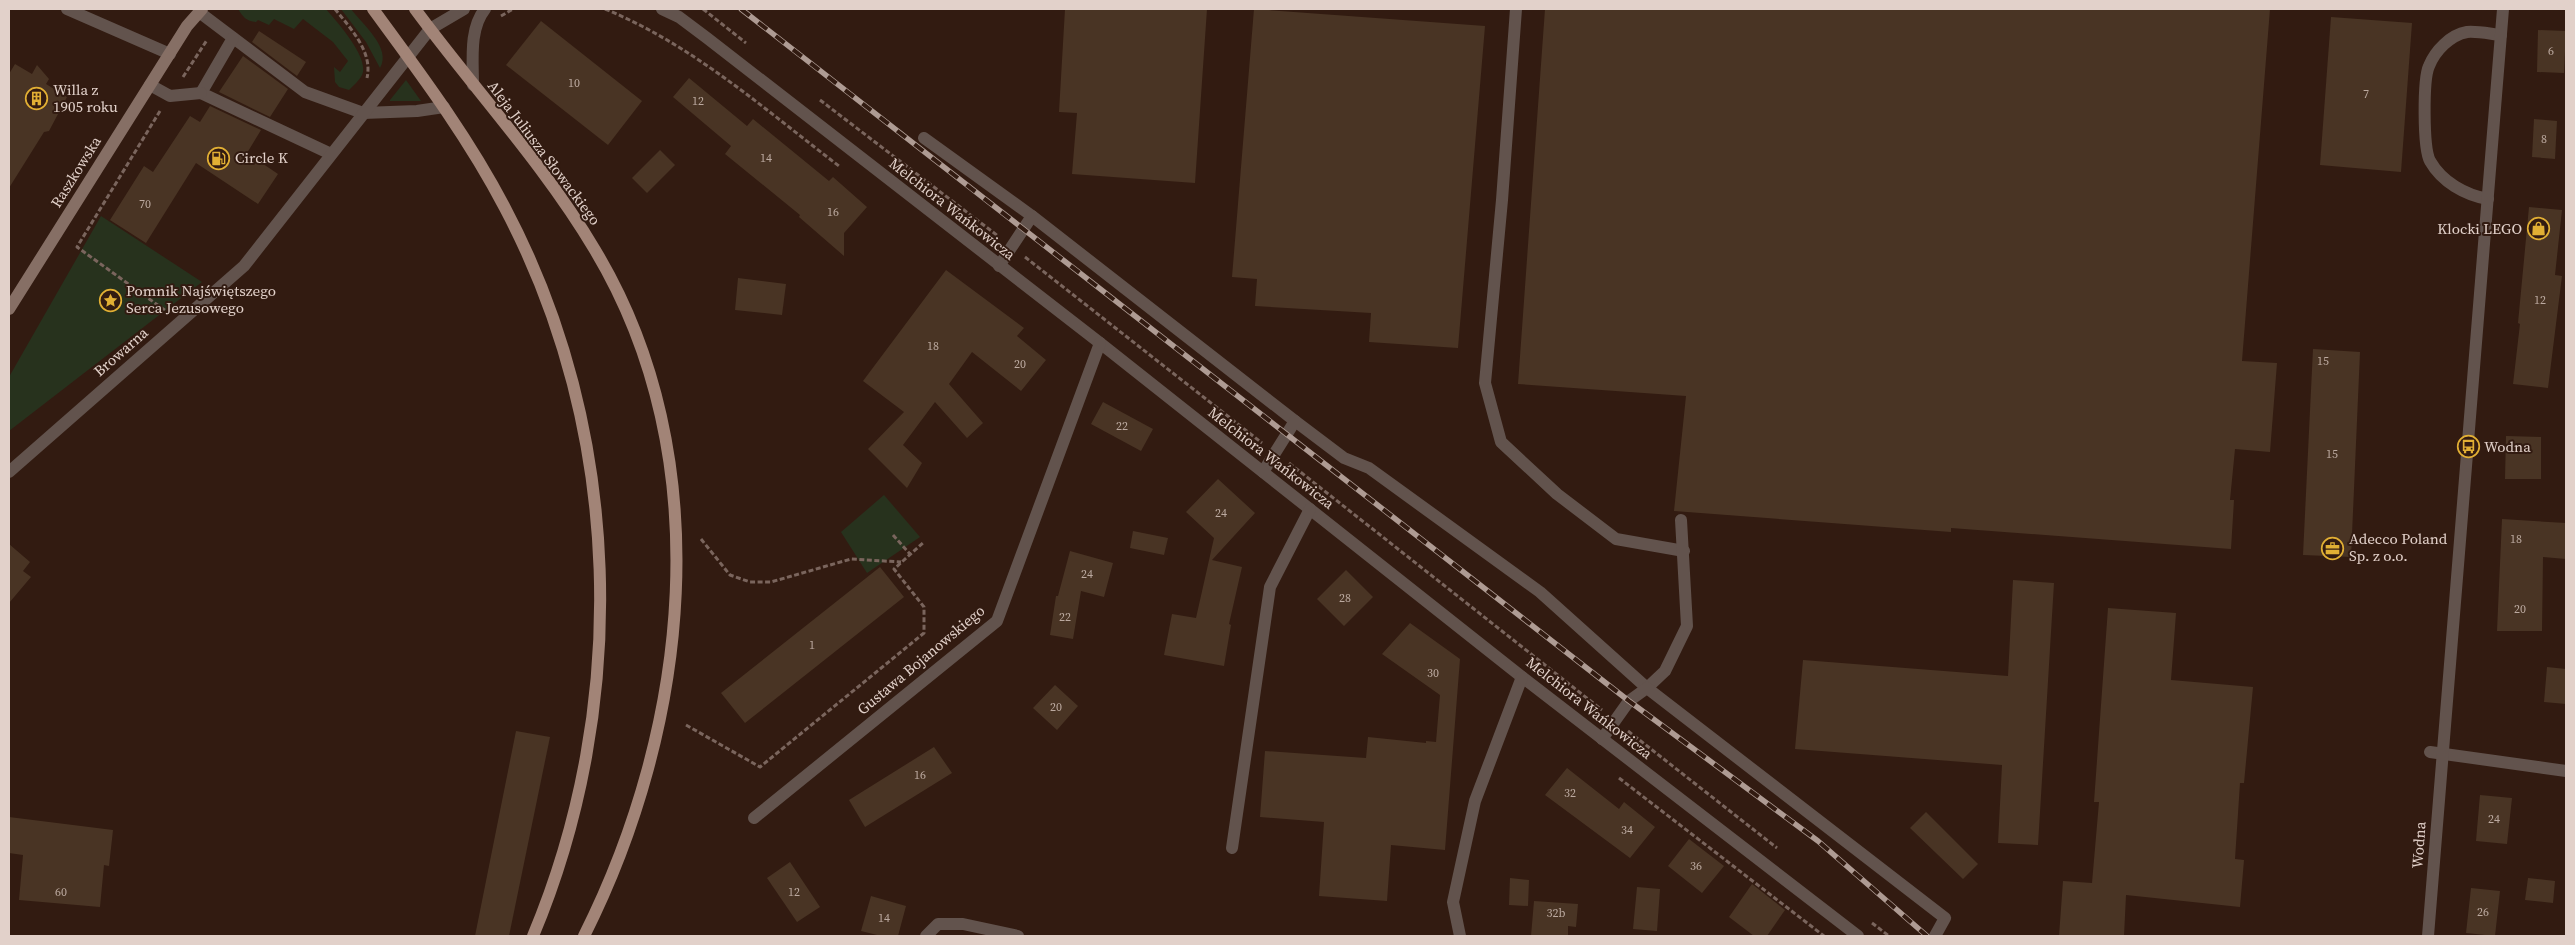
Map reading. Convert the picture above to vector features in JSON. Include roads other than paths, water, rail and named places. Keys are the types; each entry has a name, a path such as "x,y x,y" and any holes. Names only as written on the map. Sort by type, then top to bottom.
{"main road":[{"path":"373,9 444,107 479,160 506,210 550,312 575,392 590,455 596,514 600,601 599,662 592,722 581,784 566,847 534,936"},
{"name":"Aleja Juliusza Słowackiego","path":"415,9 565,204 596,252 621,300 654,392 672,483 678,546 676,592 666,686 638,804 604,893 584,936"},
{"name":"Raszkowska","path":"9,309 198,10"}],"street":[{"path":"66,9 170,54"},
{"path":"407,55 430,29 464,9"},
{"path":"473,85 475,31 478,18 485,9"},
{"name":"Melchiora Wańkowicza","path":"662,9 679,17 707,38 1100,343 1522,677 1858,936"},
{"path":"1516,9 1502,200 1485,383 1501,442 1557,494 1616,539 1684,552"},
{"name":"Wodna","path":"2428,936 2436,753 2488,199 2503,9"},
{"path":"198,10 306,92 363,113 417,111 444,107"},
{"path":"2488,199 2470,196 2448,182 2429,160 2424,123 2427,77 2428,68 2444,43 2466,32 2501,36"},
{"path":"201,93 233,38"},
{"name":"Browarna","path":"9,472 244,266 407,55"},
{"path":"150,86 170,96 201,93 332,154"},
{"path":"924,138 1032,216 1344,458 1369,468 1540,592 1647,688 1945,918 1935,936"},
{"path":"999,266 1032,216"},
{"name":"Gustawa Bojanowskiego","path":"754,818 997,621 1100,343"},
{"path":"1263,472 1295,421"},
{"path":"1232,848 1270,587 1310,509"},
{"path":"1602,739 1629,701 1647,688 1665,671 1686,626 1681,520"},
{"path":"1460,936 1454,902 1475,801 1522,677"},
{"path":"2436,753 2566,770"},
{"path":"926,936 938,924 963,924 1018,936"}],"railway":[{"path":"741,9 1629,701 1818,841 1927,936"}],"place":[{"name":"Willa z 1905 roku","path":"37,99"},
{"name":"Circle K","path":"219,158"},
{"name":"Klocki LEGO","path":"2538,229"},
{"name":"Pomnik Najświętszego Serca Jezusowego","path":"110,300"},
{"name":"Wodna","path":"2468,447"},
{"name":"Adecco Poland Sp. z o.o.","path":"2333,548"}]}
